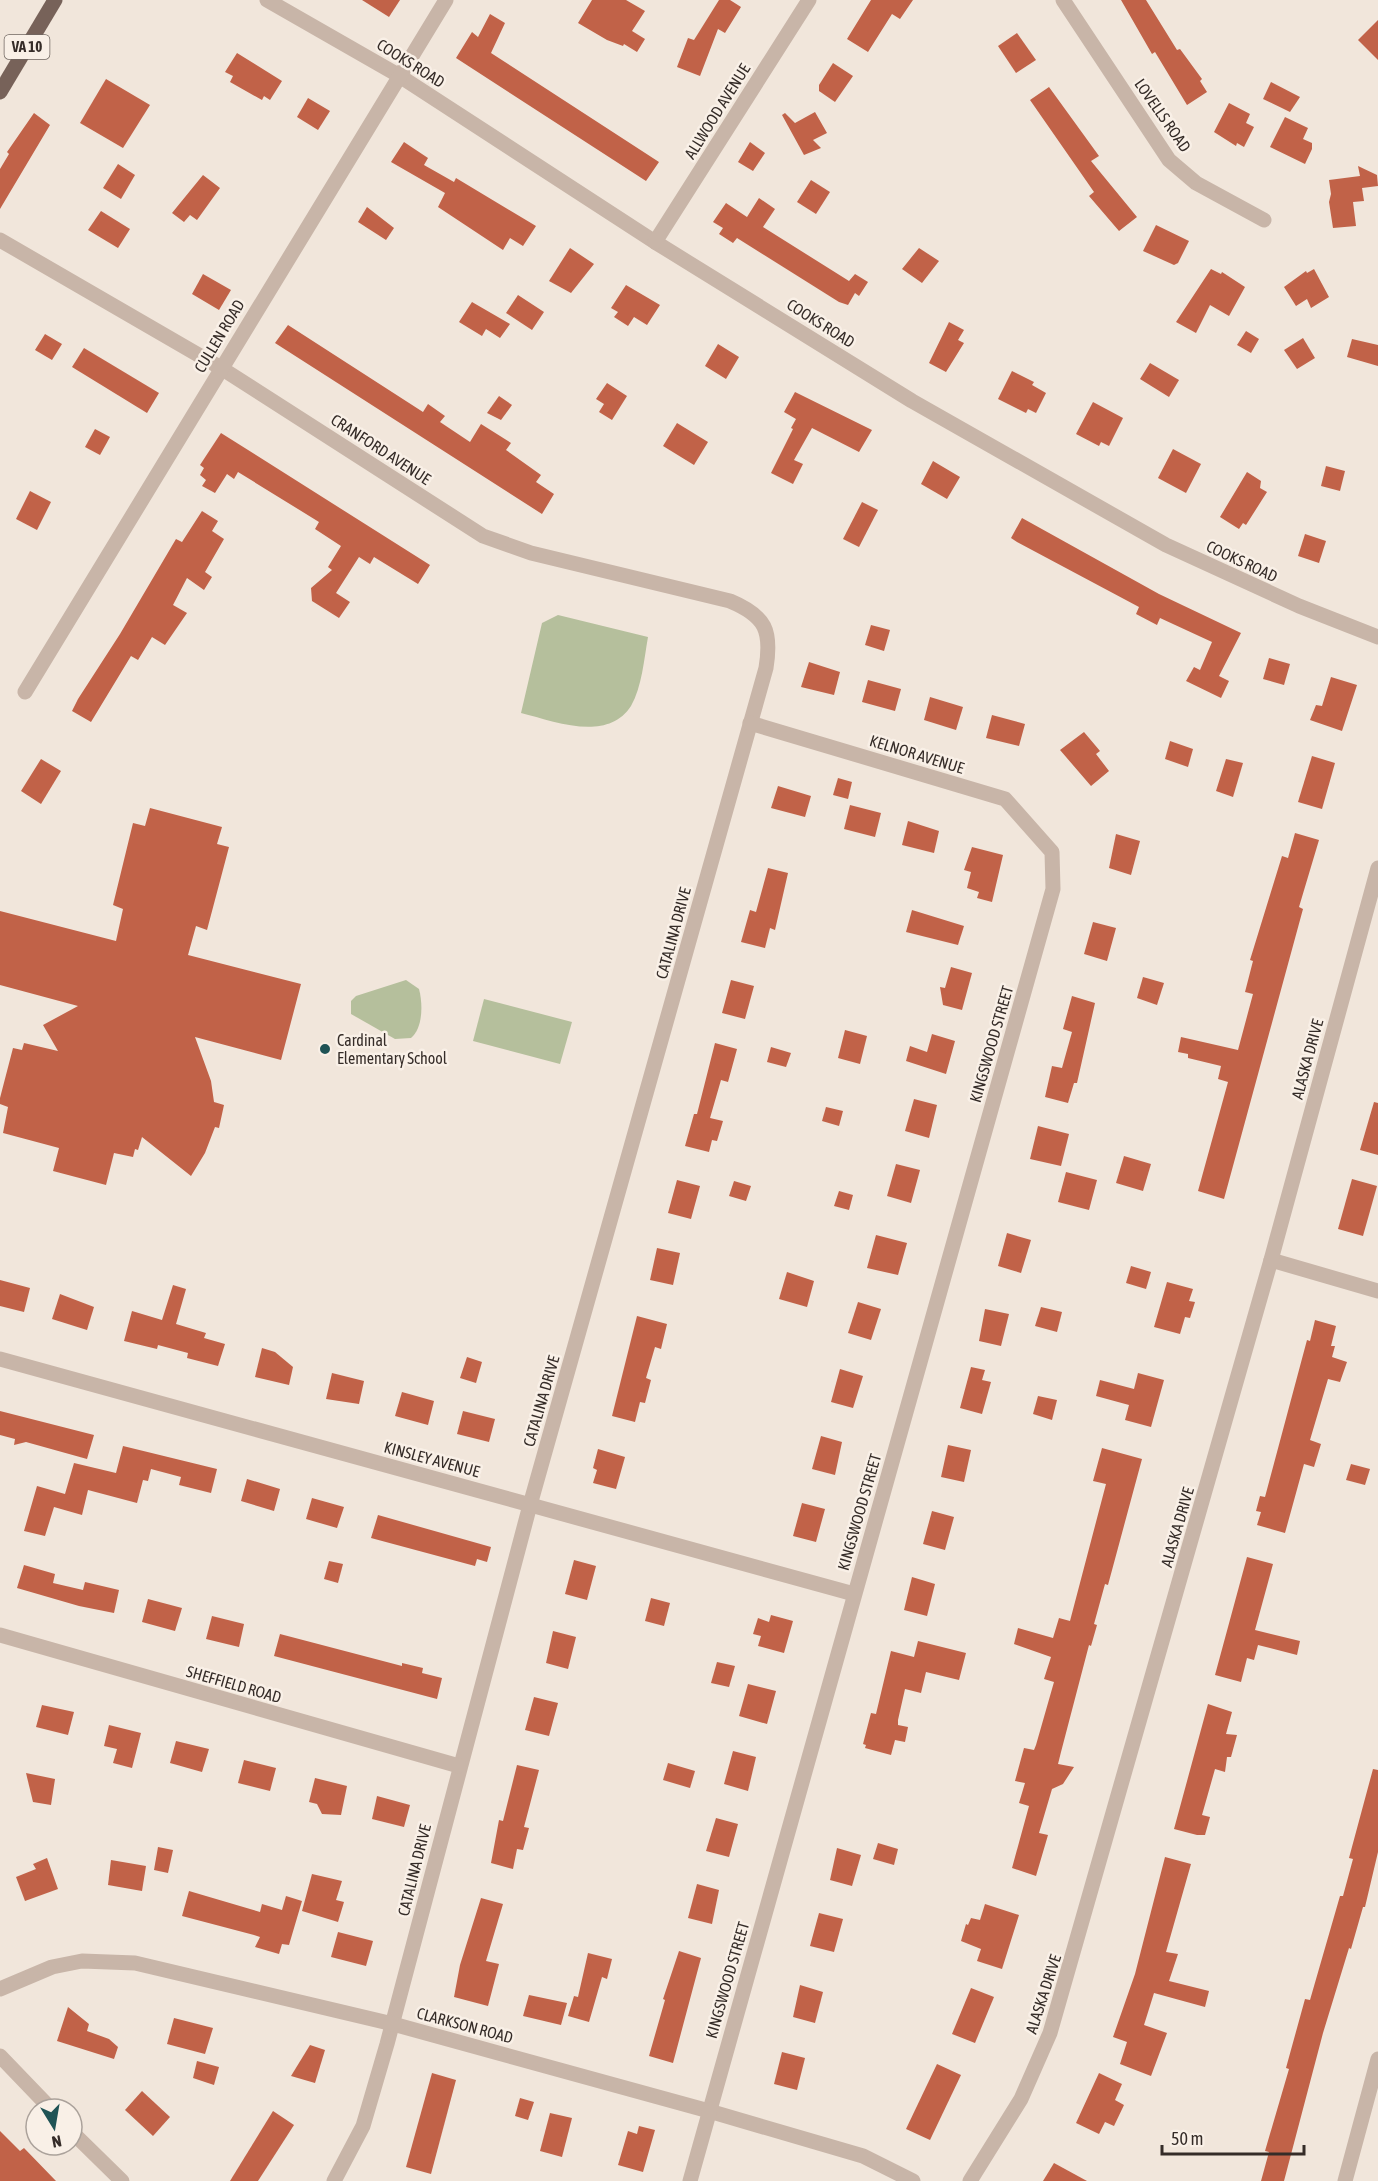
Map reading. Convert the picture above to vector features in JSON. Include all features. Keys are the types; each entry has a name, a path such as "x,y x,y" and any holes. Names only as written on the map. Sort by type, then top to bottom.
{"main road":[{"name":"VA 10","path":"0,92 55,0"}],"street":[{"name":"COOKS ROAD","path":"267,0 398,75 655,242 912,401 1166,545 1299,606 1378,637"},
{"name":"CULLEN ROAD","path":"25,692 398,75 446,0"},
{"name":"ALLWOOD AVENUE","path":"655,242 809,0"},
{"name":"LOVELLS ROAD","path":"1063,0 1169,160 1196,183 1264,220"},
{"name":"CRANFORD AVENUE","path":"0,240 221,368 495,542 531,553 730,601 755,614 766,627"},
{"name":"CATALINA DRIVE","path":"334,2181 363,2126 393,2024 530,1505 641,1120 766,668 769,653 766,627"},
{"name":"KELNOR AVENUE","path":"750,723 1005,799 1052,852"},
{"name":"KINGSWOOD STREET","path":"690,2181 1053,890 1052,852"},
{"name":"ALASKA DRIVE","path":"970,2181 1021,2099 1050,2032 1271,1260 1378,868"},
{"path":"1271,1260 1378,1291"},
{"name":"KINSLEY AVENUE","path":"0,1359 854,1594"},
{"name":"SHEFFIELD ROAD","path":"0,1635 459,1767"},
{"name":"CLARKSON ROAD","path":"0,1989 52,1967 82,1961 108,1960 135,1963 393,2024 708,2111 863,2156 913,2181"},
{"path":"0,2056 39,2097"},
{"path":"1345,2181 1378,2059"},
{"path":"84,2144 122,2181"}],"green space":[{"path":"558,615 648,637 635,698 621,717 608,724 594,727 579,726 521,713 542,623"},
{"path":"406,980 419,989 421,1002 420,1022 411,1038 395,1039 351,1014 351,1001 356,996"},
{"path":"484,999 572,1022 560,1064 473,1041"}],"building":[{"path":"362,0 400,0 389,17"},
{"path":"592,0 626,0 645,11 632,31 645,39 637,52 624,44 623,46 607,40 578,23"},
{"path":"719,0 730,0 741,7 725,33 718,29 700,76 677,67 688,38 694,40"},
{"path":"871,0 913,0 900,19 892,14 868,52 847,39"},
{"path":"1121,0 1146,0 1177,50 1180,49 1202,79 1200,81 1207,92 1187,105 1155,52 1152,54"},
{"path":"490,14 505,23 491,53 659,162 646,181 456,58 472,32 478,37"},
{"path":"1378,20 1378,60 1358,40"},
{"path":"1017,33 1036,60 1016,73 998,46"},
{"path":"237,53 282,81 270,100 264,96 262,100 230,82 233,76 225,72"},
{"path":"833,63 853,76 835,102 819,91 819,85"},
{"path":"106,79 150,105 123,148 80,123"},
{"path":"1271,82 1300,97 1290,112 1263,99"},
{"path":"1049,87 1099,156 1091,161 1137,217 1119,231 1089,196 1094,192 1030,100"},
{"path":"308,98 330,111 318,130 297,117"},
{"path":"1229,103 1250,114 1246,123 1254,127 1244,147 1237,143 1236,146 1214,132"},
{"path":"815,112 827,133 813,140 821,148 804,155 782,115 785,113 795,123"},
{"path":"34,113 50,125 0,209 0,169 9,154 7,152"},
{"path":"1285,117 1308,128 1303,139 1312,143 1312,149 1305,164 1270,147"},
{"path":"404,142 428,158 424,165 454,182 456,178 536,226 523,246 510,238 503,250 438,207 445,193 391,162"},
{"path":"750,142 765,153 753,171 738,162"},
{"path":"118,164 135,175 121,199 103,188"},
{"path":"1358,166 1377,175 1378,186 1362,188 1364,201 1353,202 1356,226 1333,228 1329,202 1331,194 1329,180 1360,176"},
{"path":"203,175 220,188 197,220 190,215 184,222 172,213"},
{"path":"811,180 830,192 816,214 797,202"},
{"path":"759,198 775,209 763,227 849,281 855,274 868,282 859,296 855,293 848,305 839,302 737,238 733,243 719,234 723,228 713,222 726,203 747,217"},
{"path":"367,207 394,228 386,240 358,222"},
{"path":"101,211 130,229 118,248 88,230"},
{"path":"1156,225 1189,241 1178,263 1174,265 1143,251"},
{"path":"570,248 594,264 571,293 549,281"},
{"path":"919,248 939,261 922,283 902,269"},
{"path":"1211,269 1221,274 1222,272 1245,287 1229,316 1210,305 1196,333 1176,322"},
{"path":"1314,269 1329,297 1311,308 1307,299 1296,306 1284,287 1306,271 1307,273"},
{"path":"203,274 231,290 219,310 192,294"},
{"path":"626,285 660,305 647,325 634,317 628,326 614,317 618,312 611,308"},
{"path":"518,295 544,312 532,330 506,313"},
{"path":"472,302 510,324 500,338 486,329 482,336 459,322"},
{"path":"949,322 964,330 958,340 964,343 946,372 929,363"},
{"path":"288,325 423,412 428,404 445,416 440,422 470,442 481,424 511,443 506,450 541,475 536,482 554,494 542,514 275,343"},
{"path":"1246,331 1259,339 1251,353 1237,345"},
{"path":"45,334 62,344 52,360 35,350"},
{"path":"1303,338 1315,358 1297,369 1284,350"},
{"path":"1352,339 1378,345 1378,366 1347,357"},
{"path":"718,344 739,357 726,379 705,366"},
{"path":"84,348 159,393 147,413 72,367"},
{"path":"1150,363 1179,380 1169,397 1140,379"},
{"path":"1012,371 1034,382 1032,385 1046,393 1036,413 1028,409 1026,413 998,399"},
{"path":"607,383 627,396 612,420 599,412 604,404 596,399"},
{"path":"795,392 872,430 859,452 812,428 794,460 803,464 793,484 771,473 796,419 784,412"},
{"path":"499,396 512,405 501,420 487,413"},
{"path":"1093,402 1123,418 1109,446 1101,442 1099,446 1076,434"},
{"path":"677,423 708,442 694,465 663,446"},
{"path":"95,429 110,437 100,455 85,447"},
{"path":"221,433 430,565 418,584 374,557 370,564 359,557 336,593 350,602 339,618 312,601 311,588 332,570 328,567 341,546 315,529 319,522 238,472 234,479 227,474 215,493 202,486 206,480 200,475 204,468 200,465"},
{"path":"1173,449 1201,464 1186,493 1158,478"},
{"path":"933,461 960,477 947,499 921,484"},
{"path":"1326,466 1345,471 1340,491 1321,486"},
{"path":"1247,472 1261,481 1260,488 1267,492 1246,525 1243,523 1239,529 1220,517"},
{"path":"30,491 51,502 37,530 16,519"},
{"path":"862,502 878,510 859,547 843,539"},
{"path":"202,511 218,521 212,531 224,539 205,572 212,577 204,590 187,578 173,605 187,613 165,645 152,637 138,660 131,656 91,722 72,711 176,539 182,542"},
{"path":"1022,518 1159,594 1241,633 1219,676 1229,681 1221,698 1186,681 1194,667 1200,670 1212,642 1160,618 1157,625 1136,614 1139,607 1017,542 1011,538"},
{"path":"1305,534 1326,541 1319,563 1298,556"},
{"path":"871,625 890,630 884,651 865,645"},
{"path":"1269,658 1290,664 1284,685 1263,679"},
{"path":"809,662 840,672 834,695 801,687"},
{"path":"1331,677 1357,685 1342,731 1310,720 1316,705 1322,706"},
{"path":"868,680 901,689 895,711 862,702"},
{"path":"930,697 963,707 956,730 924,720"},
{"path":"992,715 1025,724 1019,746 986,738"},
{"path":"1084,732 1100,751 1096,754 1109,771 1091,786 1060,750"},
{"path":"1170,741 1193,749 1188,767 1165,759"},
{"path":"1312,756 1335,763 1322,809 1298,802"},
{"path":"41,759 61,771 41,804 21,791"},
{"path":"1226,759 1243,763 1233,797 1216,791"},
{"path":"838,778 852,782 848,799 833,795"},
{"path":"778,786 811,796 805,817 771,808"},
{"path":"850,805 881,813 875,837 844,829"},
{"path":"150,808 222,827 217,844 229,847 207,930 196,926 188,955 301,984 281,1060 195,1037 211,1081 214,1102 224,1105 219,1128 215,1127 205,1153 191,1176 142,1137 133,1157 114,1153 106,1185 53,1171 59,1148 3,1133 8,1107 0,1104 0,1098 13,1048 22,1050 24,1043 58,1051 43,1025 78,1006 0,985 0,911 116,941 123,909 113,905 133,823 145,826"},
{"path":"908,821 939,831 934,853 902,845"},
{"path":"1295,833 1319,840 1299,907 1303,909 1224,1199 1198,1191 1228,1082 1218,1079 1221,1066 1188,1058 1188,1054 1178,1052 1181,1037 1238,1050 1253,994 1245,992 1253,961 1250,960 1282,856 1288,858"},
{"path":"1116,834 1140,841 1131,875 1109,868"},
{"path":"972,847 1003,855 992,902 977,898 979,892 967,888 971,872 964,870"},
{"path":"768,868 788,873 775,930 770,928 765,948 741,942 750,910 756,912"},
{"path":"912,910 964,926 958,945 906,932"},
{"path":"1093,922 1116,928 1107,961 1084,954"},
{"path":"951,967 972,973 962,1010 943,1005 940,987 945,988"},
{"path":"1143,977 1164,983 1157,1005 1137,998"},
{"path":"731,980 754,986 745,1019 722,1013"},
{"path":"1072,996 1095,1003 1077,1083 1074,1083 1068,1103 1045,1097 1052,1066 1062,1068 1072,1032 1063,1029"},
{"path":"845,1030 867,1036 860,1064 838,1058"},
{"path":"932,1034 955,1041 946,1074 906,1061 910,1046 927,1052"},
{"path":"715,1043 737,1049 728,1082 721,1080 710,1118 723,1121 717,1141 712,1140 709,1152 685,1146 694,1114 697,1114"},
{"path":"771,1047 791,1053 786,1067 767,1062"},
{"path":"914,1099 937,1105 929,1138 905,1131"},
{"path":"1374,1102 1378,1103 1378,1155 1360,1150"},
{"path":"826,1107 843,1111 839,1126 822,1121"},
{"path":"1038,1126 1069,1134 1061,1166 1030,1159"},
{"path":"1124,1156 1151,1164 1143,1191 1116,1183"},
{"path":"896,1164 920,1170 911,1203 887,1196"},
{"path":"1066,1172 1097,1180 1089,1210 1058,1202"},
{"path":"1352,1179 1377,1186 1363,1236 1338,1229"},
{"path":"677,1180 700,1186 691,1219 668,1213"},
{"path":"734,1181 751,1186 746,1201 729,1196"},
{"path":"839,1191 853,1195 849,1210 834,1206"},
{"path":"1007,1233 1031,1240 1021,1273 998,1266"},
{"path":"876,1235 907,1243 898,1275 867,1268"},
{"path":"657,1248 680,1253 673,1285 650,1280"},
{"path":"1131,1266 1151,1272 1146,1289 1126,1283"},
{"path":"787,1272 814,1281 807,1307 779,1299"},
{"path":"0,1280 30,1288 24,1312 0,1306"},
{"path":"1167,1282 1193,1289 1189,1301 1195,1302 1190,1318 1185,1317 1180,1334 1154,1327"},
{"path":"173,1285 186,1289 176,1324 206,1333 204,1338 225,1344 218,1366 187,1358 188,1353 158,1345 157,1349 124,1341 132,1311 162,1320"},
{"path":"60,1294 94,1307 87,1330 52,1319"},
{"path":"858,1302 881,1309 871,1340 848,1333"},
{"path":"1041,1307 1062,1312 1057,1332 1035,1326"},
{"path":"985,1309 1009,1314 1001,1346 979,1341"},
{"path":"637,1316 667,1324 661,1349 655,1347 646,1378 651,1380 645,1403 640,1402 635,1422 612,1416"},
{"path":"1315,1320 1336,1326 1331,1346 1335,1346 1332,1357 1347,1362 1340,1382 1328,1379 1310,1440 1321,1444 1314,1467 1304,1464 1285,1533 1257,1525 1261,1512 1256,1511 1260,1496 1265,1497 1307,1340 1310,1341"},
{"path":"262,1348 275,1352 293,1367 289,1385 255,1377"},
{"path":"467,1357 482,1362 476,1383 460,1378"},
{"path":"971,1367 985,1370 982,1380 991,1382 982,1414 960,1408"},
{"path":"840,1369 863,1376 853,1408 831,1402"},
{"path":"332,1373 364,1381 359,1404 326,1399"},
{"path":"1138,1373 1164,1380 1151,1427 1125,1420 1129,1405 1096,1396 1100,1380 1134,1389"},
{"path":"402,1392 434,1401 428,1425 395,1416"},
{"path":"1038,1396 1057,1400 1052,1420 1033,1414"},
{"path":"0,1411 94,1435 87,1459 26,1442 14,1445 15,1439 0,1435"},
{"path":"463,1411 495,1419 489,1442 457,1434"},
{"path":"821,1436 842,1442 835,1475 812,1469"},
{"path":"948,1445 971,1450 964,1482 941,1477"},
{"path":"123,1446 217,1469 211,1493 179,1485 181,1477 151,1469 148,1481 143,1480 137,1503 88,1490 82,1515 54,1507 45,1536 24,1531 37,1486 65,1494 74,1463 116,1473"},
{"path":"1102,1448 1142,1459 1108,1585 1105,1584 1094,1624 1097,1625 1091,1646 1089,1645 1058,1764 1074,1767 1063,1784 1052,1789 1039,1833 1048,1835 1036,1876 1012,1868 1029,1806 1019,1803 1025,1783 1015,1781 1024,1748 1034,1750 1036,1745 1054,1682 1044,1679 1051,1657 1014,1644 1018,1628 1053,1638 1059,1618 1070,1621 1106,1484 1093,1481"},
{"path":"598,1449 625,1457 616,1489 593,1483 597,1470 593,1468"},
{"path":"1351,1464 1370,1469 1365,1485 1346,1480"},
{"path":"247,1479 280,1489 274,1511 241,1501"},
{"path":"312,1498 344,1507 337,1528 306,1519"},
{"path":"802,1503 825,1509 816,1542 793,1536"},
{"path":"932,1511 954,1517 945,1550 923,1544"},
{"path":"378,1515 491,1547 487,1562 477,1559 475,1566 371,1538"},
{"path":"1247,1557 1273,1564 1255,1630 1300,1641 1297,1655 1258,1645 1254,1660 1247,1658 1241,1682 1215,1675"},
{"path":"574,1560 596,1566 587,1600 565,1594"},
{"path":"329,1561 343,1564 338,1583 324,1579"},
{"path":"24,1565 55,1574 53,1583 83,1590 85,1582 119,1590 114,1613 79,1606 17,1588"},
{"path":"912,1577 935,1584 927,1616 904,1610"},
{"path":"651,1598 670,1603 664,1626 645,1621"},
{"path":"148,1599 182,1608 175,1631 142,1622"},
{"path":"771,1615 793,1621 784,1653 758,1646 761,1636 753,1634 758,1618 769,1622"},
{"path":"212,1616 244,1624 239,1647 206,1639"},
{"path":"553,1631 576,1637 568,1669 546,1663"},
{"path":"280,1634 402,1666 402,1663 423,1668 422,1673 442,1678 437,1699 274,1656"},
{"path":"918,1641 966,1653 959,1680 926,1672 921,1693 905,1689 898,1725 908,1727 905,1742 895,1740 891,1755 865,1748 866,1745 863,1744 871,1713 876,1714 891,1651 914,1657"},
{"path":"717,1662 735,1666 729,1687 711,1683"},
{"path":"748,1684 776,1691 767,1724 739,1716"},
{"path":"534,1697 558,1703 549,1736 525,1730"},
{"path":"1208,1704 1232,1712 1226,1734 1237,1735 1231,1757 1227,1757 1225,1772 1215,1769 1202,1815 1210,1817 1205,1835 1197,1835 1174,1829"},
{"path":"42,1705 74,1712 68,1735 36,1727"},
{"path":"109,1725 141,1733 132,1768 113,1763 117,1749 104,1746"},
{"path":"176,1741 209,1749 202,1772 170,1763"},
{"path":"733,1751 756,1757 748,1791 724,1784"},
{"path":"244,1760 276,1768 270,1791 238,1783"},
{"path":"668,1763 695,1771 690,1788 663,1780"},
{"path":"517,1765 539,1770 524,1827 529,1828 523,1850 517,1849 513,1869 491,1863 499,1820 503,1821"},
{"path":"1373,1769 1378,1770 1378,1852 1365,1907 1363,1907 1351,1949 1349,1948 1323,2033 1284,2181 1261,2181 1269,2152 1265,2151 1289,2069 1286,2068 1305,1999 1310,2000 1340,1896 1343,1896 1353,1859 1349,1858"},
{"path":"26,1773 55,1779 51,1805 33,1802"},
{"path":"315,1778 347,1786 341,1815 322,1814 317,1804 309,1802"},
{"path":"377,1796 410,1805 404,1827 372,1819"},
{"path":"716,1818 738,1824 729,1857 706,1851"},
{"path":"878,1843 898,1849 894,1865 873,1859"},
{"path":"158,1847 173,1850 168,1873 154,1870"},
{"path":"837,1848 861,1855 852,1886 830,1880"},
{"path":"1165,1857 1191,1864 1166,1952 1178,1954 1169,1981 1209,1991 1205,2007 1154,1993 1144,2025 1167,2033 1151,2076 1120,2064 1127,2042 1113,2037 1135,1974"},
{"path":"47,1858 58,1889 25,1901 16,1877 36,1869 33,1864"},
{"path":"111,1860 146,1866 142,1891 108,1885"},
{"path":"312,1874 342,1881 336,1900 344,1902 338,1922 302,1911"},
{"path":"697,1884 719,1890 712,1924 688,1918"},
{"path":"189,1891 260,1912 262,1904 282,1910 286,1896 302,1901 289,1945 282,1944 279,1954 255,1947 260,1937 182,1916"},
{"path":"481,1898 503,1904 486,1961 499,1964 488,2006 454,1997 460,1965"},
{"path":"985,1904 1019,1915 1002,1969 977,1961 981,1949 961,1941 966,1924 968,1925 971,1918 980,1920"},
{"path":"819,1913 843,1919 834,1952 810,1946"},
{"path":"338,1932 373,1941 366,1966 331,1957"},
{"path":"679,1951 701,1958 673,2063 649,2056 665,2000 663,1999"},
{"path":"588,1953 612,1959 607,1979 602,1977 589,2022 568,2016 574,1996 578,1997"},
{"path":"800,1985 823,1992 815,2023 793,2017"},
{"path":"971,1988 994,1997 975,2043 952,2034"},
{"path":"529,1995 567,2003 561,2025 523,2016"},
{"path":"68,2007 89,2024 87,2031 109,2039 118,2047 114,2059 57,2041"},
{"path":"174,2018 213,2028 205,2054 167,2044"},
{"path":"310,2045 325,2050 315,2083 291,2076"},
{"path":"782,2052 805,2058 797,2090 774,2084"},
{"path":"197,2061 219,2067 214,2085 193,2078"},
{"path":"937,2064 961,2075 930,2140 906,2129"},
{"path":"432,2073 456,2080 431,2174 406,2167"},
{"path":"1099,2073 1122,2084 1115,2100 1124,2105 1114,2126 1105,2122 1099,2134 1076,2123"},
{"path":"142,2091 170,2117 153,2136 125,2110"},
{"path":"520,2098 534,2102 528,2120 515,2116"},
{"path":"273,2111 294,2125 258,2181 230,2181"},
{"path":"550,2113 572,2118 562,2157 540,2151"},
{"path":"639,2126 655,2130 643,2172 618,2165 628,2131 637,2134"},
{"path":"0,2131 20,2151 24,2148 24,2157 33,2157 56,2181 0,2181"},
{"path":"1054,2163 1087,2181 1043,2181"}],"place":[{"name":"Cardinal Elementary School","path":"325,1049"}]}
